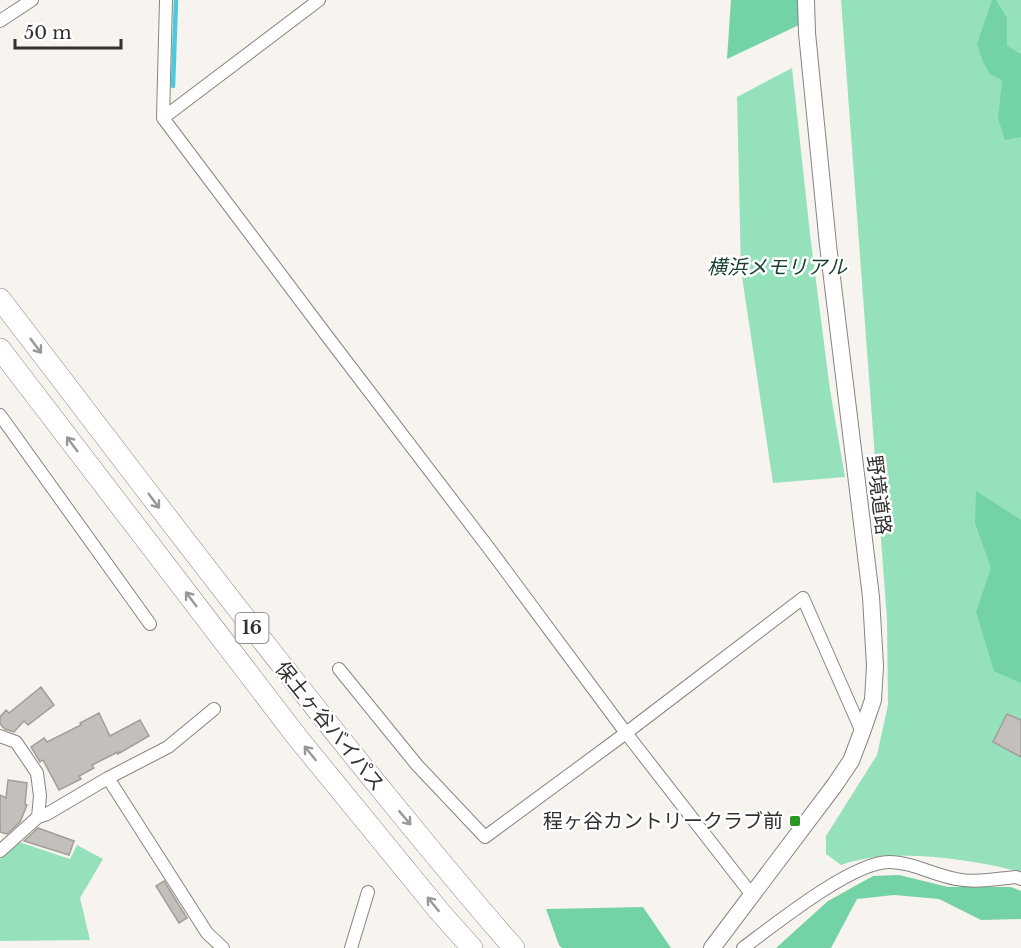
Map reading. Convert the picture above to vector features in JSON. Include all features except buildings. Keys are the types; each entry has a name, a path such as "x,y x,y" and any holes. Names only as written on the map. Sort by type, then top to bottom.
{"highway":[{"name":"保土ヶ谷バイパス","path":"0,299 324,721 514,948"},
{"name":"保土ヶ谷バイパス","path":"0,349 297,737 432,903 472,948"}],"street":[{"path":"0,21 32,0"},
{"path":"166,0 163,118 752,896"},
{"path":"163,118 320,0"},
{"name":"野境道路","path":"712,948 851,761 873,700 875,666 871,597 828,245 808,45 806,0"},
{"path":"0,415 150,624"},
{"path":"339,669 417,765 485,837 627,733 803,598 862,732"},
{"path":"0,851 38,817 168,747 214,709"},
{"path":"0,736 16,742 37,773 40,796 38,817"},
{"path":"108,778 207,933 223,948"},
{"path":"743,948 827,888 865,867 879,863 907,864 957,880 974,881 1016,877 1021,879"},
{"path":"351,948 368,892"}],"green space":[{"path":"731,0 798,0 799,25 727,59"},
{"path":"841,0 1021,0 1021,872 955,859 907,856 861,860 841,865 826,854 826,836 877,755 888,705 887,620"},
{"path":"992,0 996,0 1007,18 1007,46 1021,54 1021,137 1005,140 998,119 1002,80 990,74 977,44"},
{"name":"横浜メモリアル","path":"792,68 830,390 845,477 773,483 741,270 737,97"},
{"path":"976,491 1021,520 1021,683 994,671 976,612 991,568 975,523"},
{"path":"16,841 70,859 77,845 103,859 80,898 90,940 0,941 0,859"},
{"path":"899,875 948,887 1011,887 1021,891 1021,919 981,920 939,899 894,895 857,899 831,948 776,948 828,901 873,876"},
{"path":"643,907 671,948 562,948 546,909"}],"waterway":[{"path":"173,86 176,0"}],"place":[{"name":"程ヶ谷カントリークラブ前","path":"795,821"}]}
